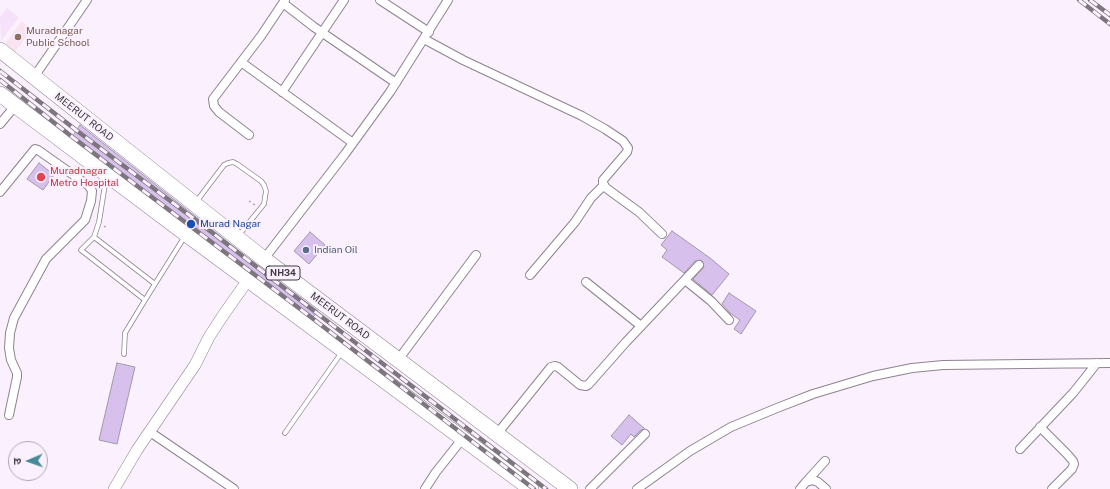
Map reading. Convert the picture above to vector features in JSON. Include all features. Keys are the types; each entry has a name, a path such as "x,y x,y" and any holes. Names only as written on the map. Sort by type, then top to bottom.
{"highway":[{"name":"MEERUT ROAD","path":"0,50 264,259 570,489"},
{"name":"NH34","path":"0,94 186,234 532,489"},
{"path":"318,331 334,311"}],"street":[{"path":"34,77 87,0"},
{"path":"282,92 344,0"},
{"path":"380,0 429,32"},
{"path":"264,259 353,143 396,83 448,0"},
{"path":"249,135 218,112 212,103 215,95 261,36 284,1 323,33 396,83"},
{"path":"424,39 463,60 576,112 606,129 623,141 628,148 627,152 603,180 604,185 633,207 662,234"},
{"path":"241,62 353,143"},
{"path":"0,124 15,106"},
{"path":"0,192 35,149 89,186 92,191 91,201 85,220 46,259 14,318 10,333 9,348 11,360 17,373 17,377 9,415"},
{"path":"530,275 573,226 591,198 604,185"},
{"path":"398,360 476,255"},
{"path":"497,434 551,367 556,366 580,385 586,386 591,383 641,326 699,265"},
{"path":"114,489 137,450 195,365 209,337 248,280"},
{"path":"685,280 711,301 729,320"},
{"path":"586,282 641,326"},
{"path":"637,489 690,451 731,427 813,394 873,376 912,368 943,365 1093,368 1110,363"},
{"path":"1020,449 1093,368"},
{"path":"1040,427 1073,461 1074,464 1072,469 1052,489"},
{"path":"150,432 234,489"},
{"path":"590,489 645,434"},
{"path":"426,489 436,472 463,438"},
{"path":"800,489 825,461"},
{"path":"806,482 813,480 818,482 826,489"}],"lane":[{"path":"194,204 224,165 228,163 233,162 261,182 266,191 264,204 238,238"},
{"path":"106,174 99,222 94,237 81,250 145,300"},
{"path":"124,354 125,333 186,234"},
{"path":"94,237 155,284"},
{"path":"285,433 344,350"}],"shaded area":[{"path":"7,8 19,17 1,41 0,17"},
{"name":"Muradnagar Public School","path":"22,21 32,29 14,53 4,45"}],"building":[{"path":"80,125 258,266 318,311 313,317 72,137"},
{"name":"Muradnagar Metro Hospital","path":"39,163 54,175 43,190 27,179"},
{"path":"672,231 710,258 729,274 712,295 693,279 704,267 702,261 695,261 684,273 662,257 667,250 661,245"},
{"path":"310,232 325,245 309,264 294,251"},
{"path":"729,293 756,311 741,334 734,329 740,320 730,313 722,304"},
{"path":"117,363 135,367 117,444 99,440"},
{"path":"629,415 645,429 641,430 634,437 631,434 622,445 611,436"}],"railway":[{"path":"1079,0 1110,24"},
{"path":"1090,0 1110,15"},
{"path":"0,71 546,489"},
{"path":"0,80 71,136 312,318 534,489"}],"place":[{"name":"Muradnagar Public School","path":"18,37"},
{"name":"Muradnagar Metro Hospital","path":"41,177"},
{"name":"Murad Nagar","path":"191,224"},
{"name":"Indian Oil","path":"306,250"}]}
